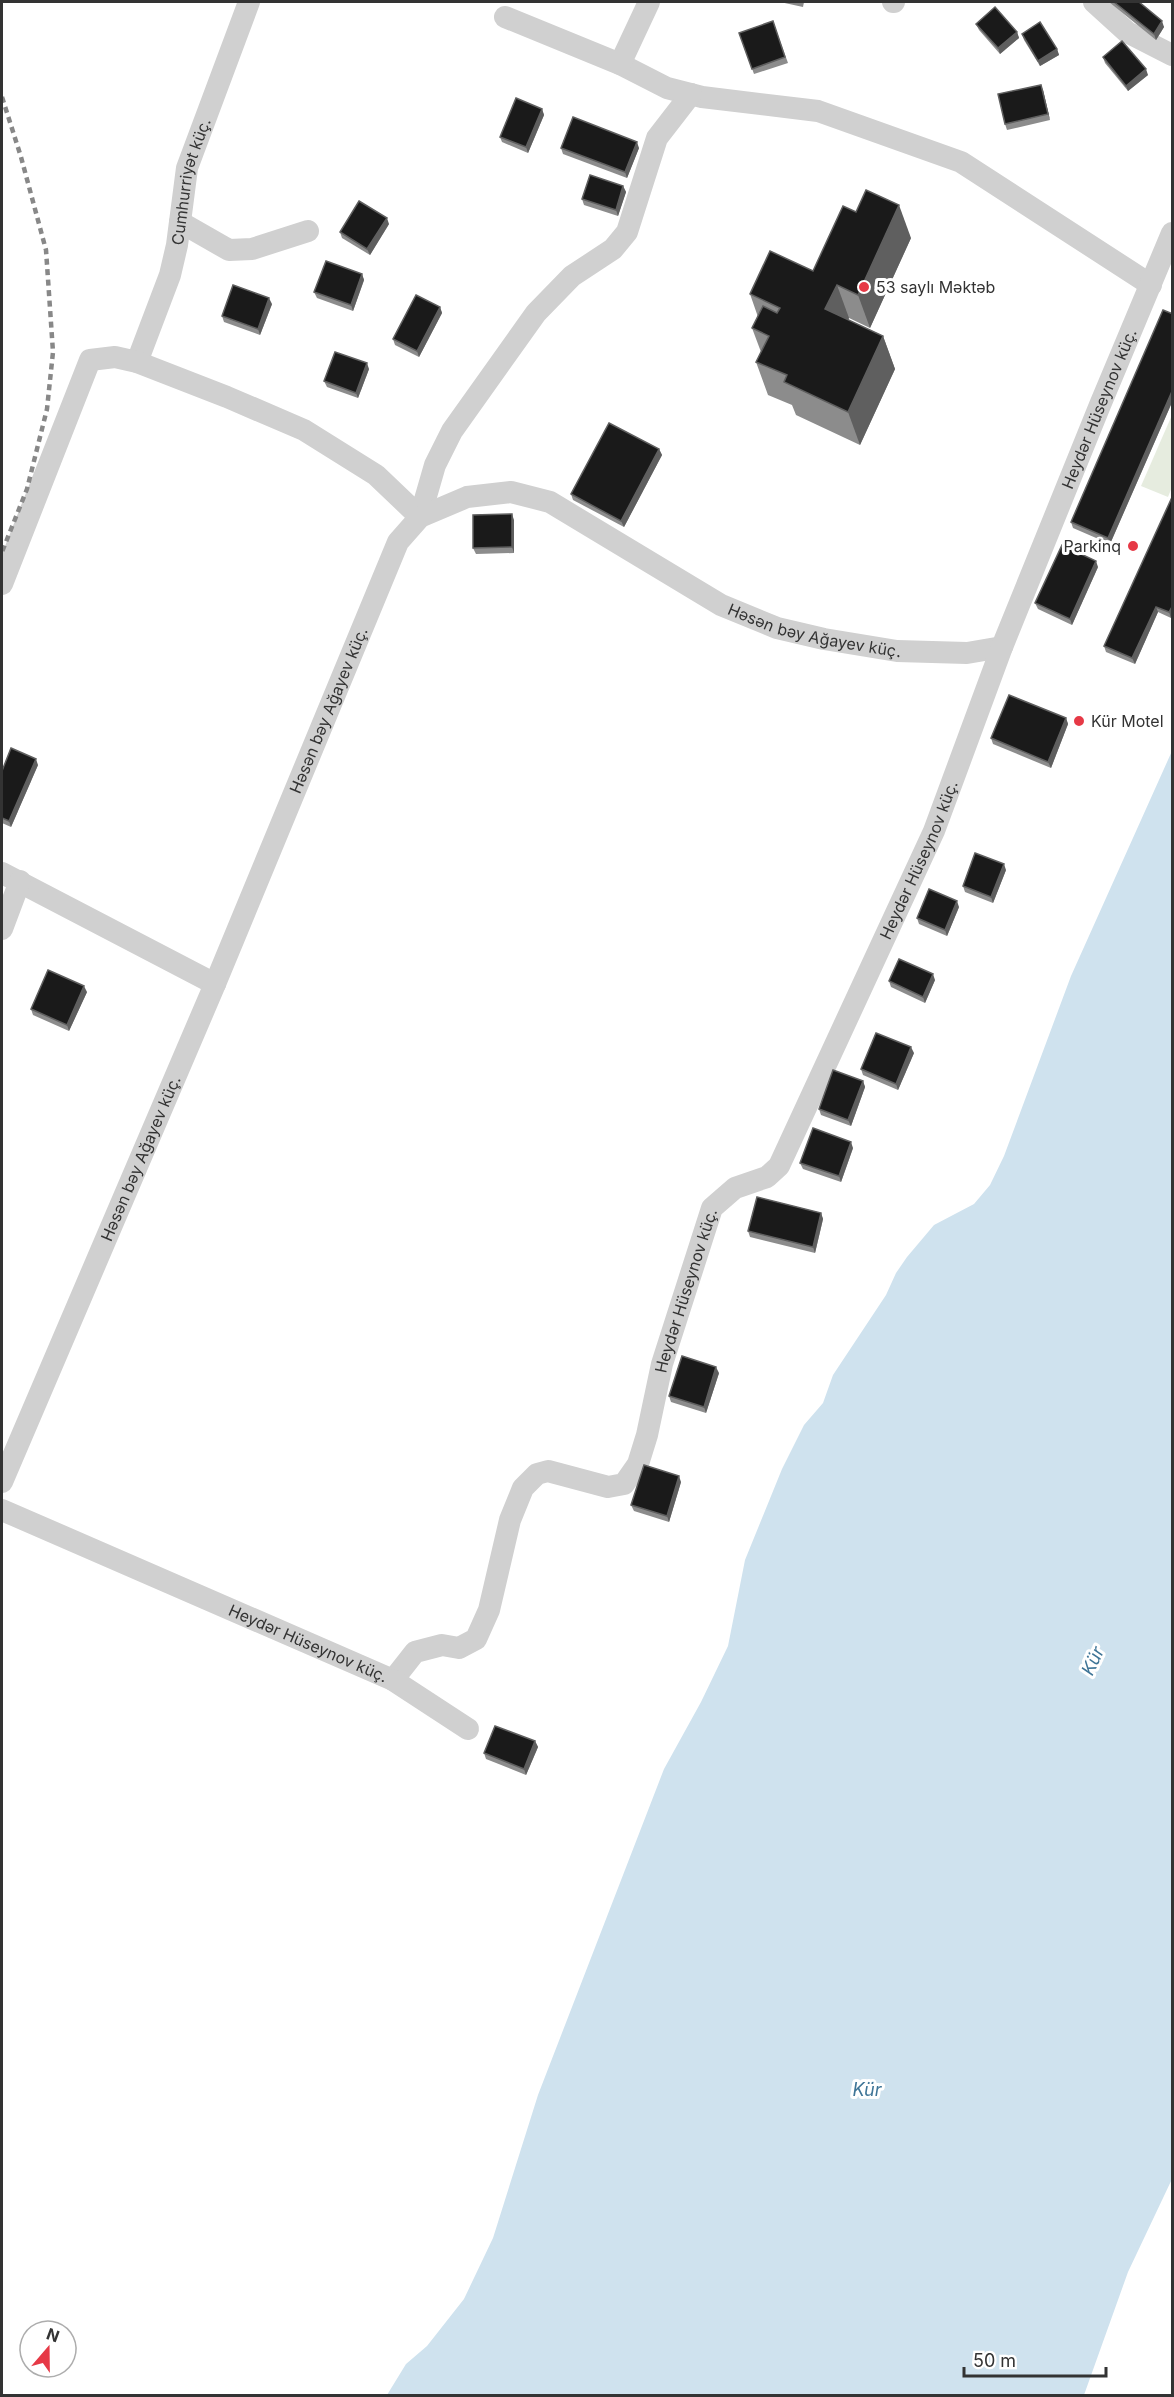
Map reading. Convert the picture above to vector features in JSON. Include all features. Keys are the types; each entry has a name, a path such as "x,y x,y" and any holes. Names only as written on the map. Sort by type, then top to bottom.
{"street":[{"name":"Cumhurriyət küç.","path":"137,362 170,275 187,168 249,2"},
{"path":"620,64 649,2"},
{"path":"1094,2 1127,32 1173,55"},
{"path":"505,17 620,64 667,88 692,94 818,111 961,162 1151,285"},
{"path":"2,584 90,360 115,357 137,362 304,430 376,475 420,517 435,465 452,431 536,313 572,276 613,249 627,232 657,138 692,94"},
{"path":"180,222 229,250 252,249 308,231"},
{"name":"Heydər Hüseynov küç.","path":"2,1510 393,1680 415,1652 442,1645 459,1648 476,1639 489,1610 510,1520 523,1488 537,1473 548,1471 608,1488 624,1484 638,1464 662,1364 712,1208 735,1188 767,1177 779,1166 934,831 1002,647 1173,233"},
{"name":"Həsən bəy Ağayev küç.","path":"2,1482 215,984 398,542 420,517 467,497 511,492 550,502 721,605 777,628 824,639 897,651 967,652 1002,647"},
{"path":"2,929 11,877 215,984"},
{"path":"393,1680 468,1729"}],"shaded area":[{"path":"1172,415 1172,487 1168,497 1141,486"}],"water":[{"name":"Kür","path":"1172,751 1172,2179 1128,2272 1084,2395 387,2395 406,2364 427,2346 464,2299 493,2238 538,2095 664,1769 701,1702 728,1646 745,1560 782,1469 804,1425 823,1403 833,1375 886,1295 896,1273 907,1257 934,1225 974,1204 990,1185 1004,1156 1071,976"}],"building":[{"path":"1114,2 1139,2 1162,21 1154,34"},
{"path":"995,7 1017,32 998,48 976,24"},
{"path":"773,21 785,57 752,69 739,33"},
{"path":"1040,22 1057,49 1038,61 1022,34"},
{"path":"1122,41 1146,69 1126,86 1103,57"},
{"path":"1041,85 1048,114 1005,124 998,94"},
{"path":"516,98 542,109 526,147 500,137"},
{"path":"573,117 637,142 625,172 561,148"},
{"path":"590,175 623,186 616,210 582,199"},
{"path":"866,190 899,205 858,295 837,285 825,309 883,336 848,412 784,382 787,375 756,362 769,336 752,328 763,306 777,313 780,308 750,294 770,251 813,271 843,206 856,212"},
{"path":"359,201 387,218 367,249 340,232"},
{"path":"326,261 362,274 351,305 314,292"},
{"path":"233,285 269,298 258,329 222,316"},
{"path":"416,295 440,307 417,351 393,339"},
{"path":"1163,310 1173,314 1173,389 1108,538 1071,522"},
{"path":"335,352 367,363 356,393 324,381"},
{"path":"609,423 659,449 621,521 571,494"},
{"path":"1173,495 1173,605 1169,612 1156,607 1132,658 1104,646"},
{"path":"512,514 512,547 473,548 473,515"},
{"path":"1062,545 1096,561 1070,619 1035,603"},
{"path":"1009,695 1066,718 1048,762 991,738"},
{"path":"11,748 36,759 9,821 2,818 2,771"},
{"path":"975,853 1004,864 991,897 963,886"},
{"path":"929,889 957,901 945,930 917,918"},
{"path":"899,959 933,974 923,997 889,981"},
{"path":"48,970 84,986 67,1025 31,1009"},
{"path":"876,1033 911,1047 896,1084 861,1069"},
{"path":"833,1070 863,1081 848,1120 819,1109"},
{"path":"813,1128 851,1142 839,1176 800,1163"},
{"path":"757,1197 821,1213 813,1247 748,1231"},
{"path":"682,1356 716,1367 704,1407 669,1396"},
{"path":"644,1465 679,1476 667,1516 631,1505"},
{"path":"495,1726 535,1741 524,1769 484,1753"}],"railway":[{"path":"2,97 46,250 53,352 47,409 27,489 2,552"}],"place":[{"name":"53 saylı Məktəb","path":"864,287"},
{"name":"Parkinq","path":"1133,546"},
{"name":"Kür Motel","path":"1079,721"}]}
